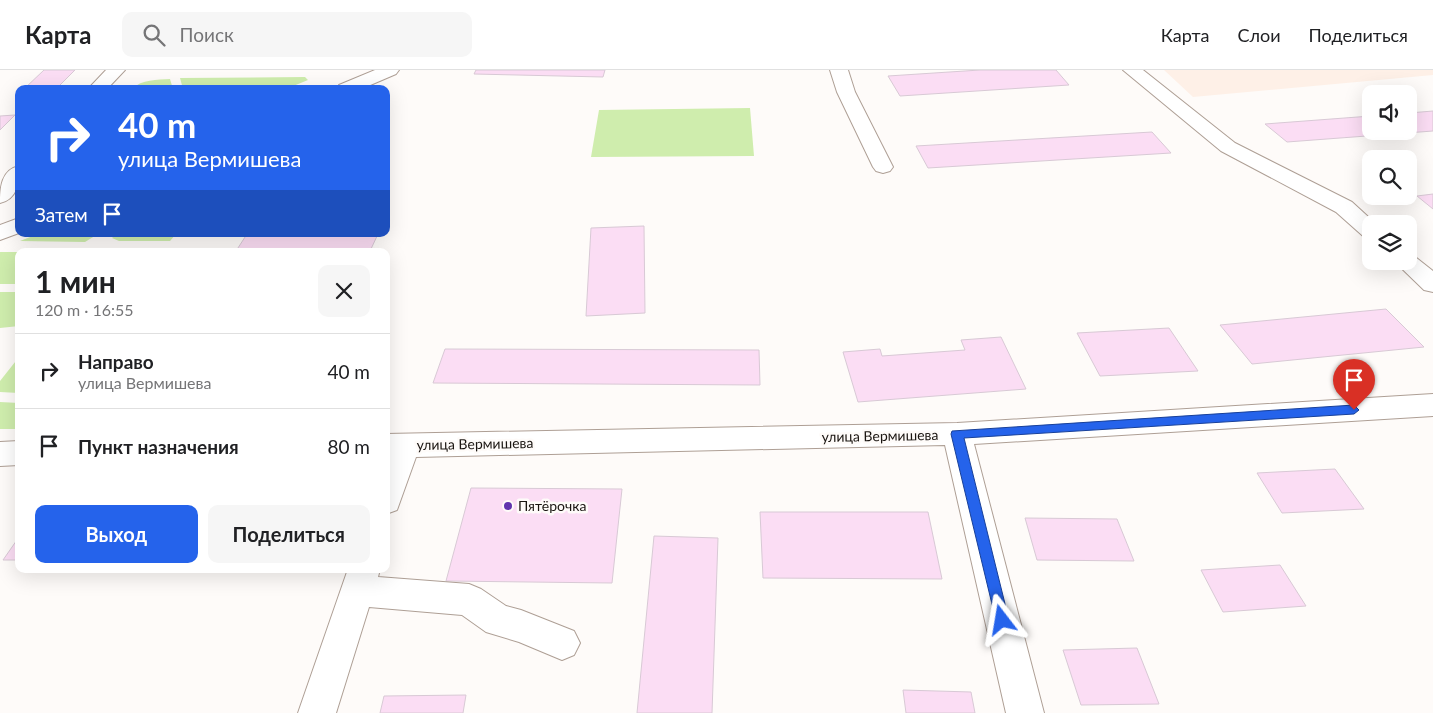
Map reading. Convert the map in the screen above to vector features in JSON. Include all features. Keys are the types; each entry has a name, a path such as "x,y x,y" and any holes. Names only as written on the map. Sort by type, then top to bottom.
{"street":[{"path":"101,85 116,70"},
{"path":"354,85 390,70"},
{"path":"839,70 846,92 882,167"},
{"path":"1132,70 1228,147 1344,207 1362,223"},
{"path":"0,196 15,177"},
{"path":"0,232 15,226"},
{"path":"1417,270 1433,284"},
{"name":"улица Вермишева","path":"395,446 957,434 1433,405"},
{"path":"957,434 1025,713"},
{"path":"390,477 395,446"},
{"path":"0,454 15,453"},
{"path":"317,713 360,580 469,600 498,621 521,626 562,643"}],"shaded area":[{"path":"1164,70 1433,70 1433,75 1193,97"}],"green space":[{"path":"305,77 308,80 296,85 182,85 180,78"},
{"path":"170,79 172,85 137,85 140,83"},
{"path":"750,108 754,156 591,157 599,110"},
{"path":"30,237 93,237 85,242 20,241"},
{"path":"173,237 170,241 119,241 112,238"},
{"path":"0,252 15,252 15,284 0,284"},
{"path":"0,292 15,292 15,326 0,328"},
{"path":"15,362 15,393 0,392 0,381"},
{"path":"0,402 15,403 15,429 0,429"}],"building":[{"path":"44,70 75,70 60,85 28,85"},
{"path":"476,70 605,70 603,77 474,74"},
{"path":"980,70 1056,70 1069,85 900,96 888,76"},
{"path":"1433,111 1433,131 1417,132 1417,112"},
{"path":"15,115 0,130 0,116"},
{"path":"1362,117 1362,136 1287,142 1265,124"},
{"path":"1152,132 1171,153 928,168 916,146"},
{"path":"1433,194 1433,209 1417,196"},
{"path":"644,226 645,313 586,316 591,228"},
{"path":"245,237 377,237 371,248 238,248"},
{"path":"1386,309 1424,347 1252,364 1220,325"},
{"path":"1169,328 1198,371 1100,376 1077,333"},
{"path":"1001,337 1026,389 858,402 843,352 880,349 882,356 965,350 961,340"},
{"path":"445,349 759,350 760,385 433,383"},
{"path":"1335,469 1364,509 1282,513 1257,473"},
{"path":"471,488 622,489 612,583 446,581"},
{"path":"760,512 928,512 942,579 763,578"},
{"path":"1025,518 1117,519 1134,561 1037,560"},
{"path":"654,536 718,538 712,713 637,713"},
{"path":"15,543 15,560 3,560"},
{"path":"1280,565 1306,606 1223,612 1201,570"},
{"path":"1137,648 1159,704 1081,705 1063,650"},
{"path":"903,690 971,692 975,713 906,713"},
{"path":"466,695 463,713 380,713 384,696"}],"place":[{"name":"Пятёрочка","path":"508,506"}],"route":[{"path":"1002,620 957,434 1354,410"}]}
